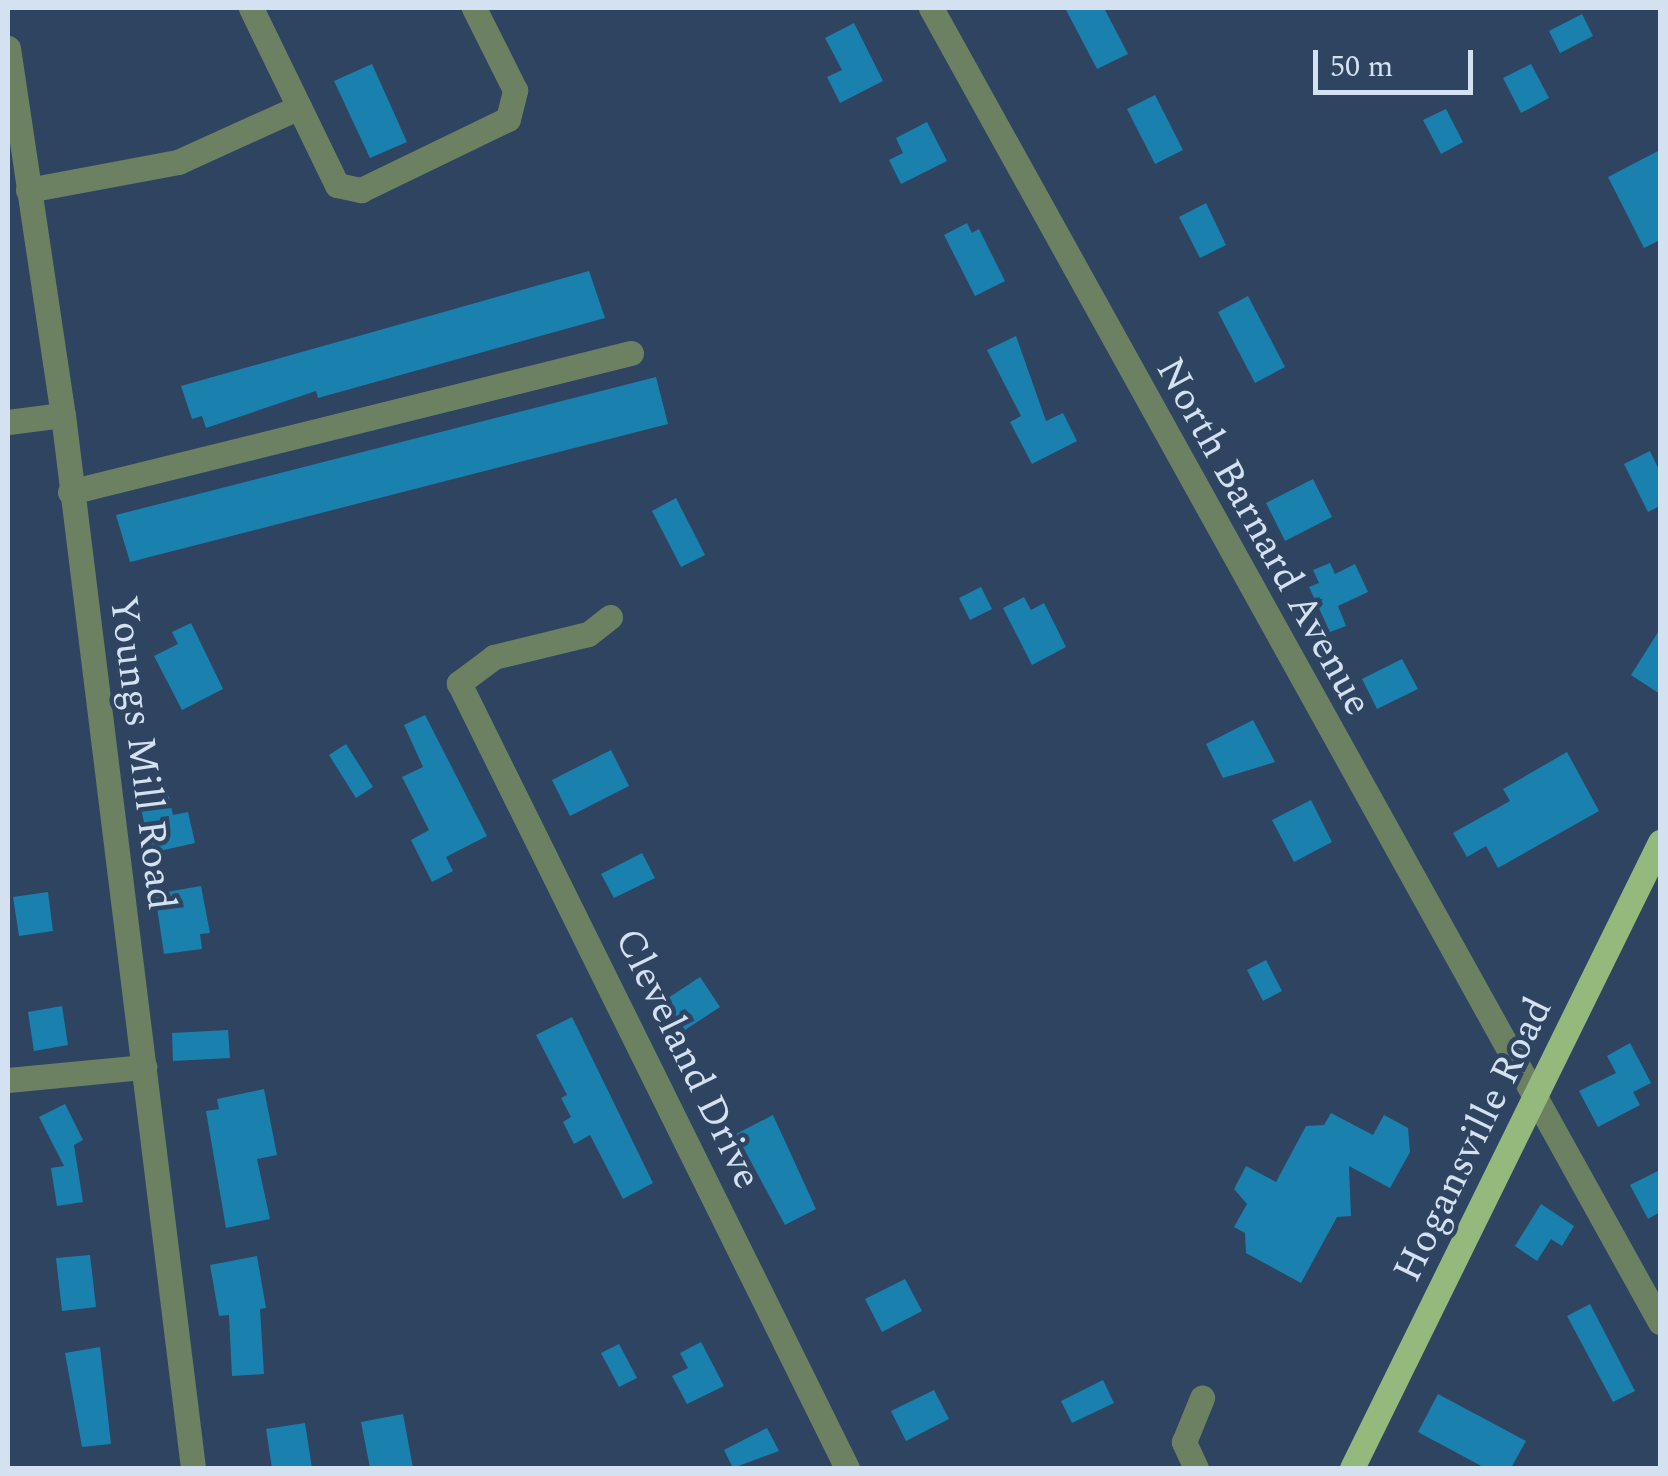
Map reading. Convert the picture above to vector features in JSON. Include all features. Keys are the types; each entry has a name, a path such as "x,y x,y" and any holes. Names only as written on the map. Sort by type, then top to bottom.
{"main road":[{"name":"Hogansville Road","path":"1352,1468 1660,842"}],"street":[{"path":"251,8 337,184 361,190 508,119 515,90 474,8"},
{"name":"North Barnard Avenue","path":"931,8 1660,1322"},
{"name":"Youngs Mill Road","path":"8,48 63,415 192,1468"},
{"path":"28,190 178,162 299,107"},
{"path":"70,492 631,353"},
{"path":"8,422 63,415"},
{"name":"Cleveland Drive","path":"610,617 588,634 494,657 458,683 847,1468"},
{"path":"8,1080 144,1067"},
{"path":"1196,1468 1184,1442 1202,1398"}],"building":[{"path":"1065,8 1104,8 1128,54 1097,69"},
{"path":"1582,14 1593,36 1560,53 1549,31"},
{"path":"854,23 883,81 840,103 827,77 842,70 825,38"},
{"path":"372,64 407,142 370,158 334,81"},
{"path":"1531,64 1549,98 1521,113 1503,78"},
{"path":"1155,95 1183,150 1155,164 1127,109"},
{"path":"1446,109 1463,142 1441,154 1423,120"},
{"path":"927,122 947,161 901,184 889,160 903,153 896,138"},
{"path":"1660,150 1660,240 1644,248 1608,177"},
{"path":"1206,203 1226,245 1200,258 1179,217"},
{"path":"967,223 972,233 979,229 1005,281 975,296 944,235"},
{"path":"589,271 605,318 318,398 316,391 206,428 202,416 192,419 181,386"},
{"path":"1248,296 1285,367 1255,383 1218,312"},
{"path":"1016,336 1046,421 1063,413 1077,441 1032,464 1010,422 1021,416 987,350"},
{"path":"656,377 668,424 130,562 116,515"},
{"path":"1650,451 1660,472 1660,506 1648,512 1624,464"},
{"path":"1313,479 1332,517 1285,541 1266,503"},
{"path":"676,498 705,555 681,567 652,511"},
{"path":"1330,563 1335,574 1355,564 1368,592 1338,606 1346,626 1330,632 1309,587 1319,583 1313,570"},
{"path":"981,587 992,609 970,620 959,598"},
{"path":"1024,597 1031,610 1044,603 1066,647 1032,665 1003,608"},
{"path":"191,623 223,689 182,710 154,656 178,644 172,632"},
{"path":"1660,629 1660,694 1631,675"},
{"path":"1402,659 1418,689 1377,709 1362,679"},
{"path":"425,715 487,836 446,857 453,871 432,882 411,840 429,830 402,777 423,767 404,725"},
{"path":"1253,720 1275,762 1223,778 1206,744"},
{"path":"346,744 373,787 356,798 329,755"},
{"path":"611,750 629,786 570,816 552,780"},
{"path":"1567,752 1599,811 1498,868 1486,846 1467,857 1453,833 1510,801 1503,789"},
{"path":"166,784 173,815 188,812 195,843 151,853 137,791"},
{"path":"1311,800 1332,842 1294,862 1272,820"},
{"path":"642,853 655,878 614,898 601,874"},
{"path":"201,886 210,933 200,934 202,949 164,954 155,894"},
{"path":"48,892 53,931 19,936 13,897"},
{"path":"1266,960 1282,991 1263,1001 1247,970"},
{"path":"700,977 720,1007 685,1030 665,1000"},
{"path":"62,1006 68,1045 34,1051 28,1012"},
{"path":"572,1017 653,1183 623,1199 590,1135 574,1144 563,1122 571,1117 561,1098 567,1095 536,1035"},
{"path":"228,1030 230,1058 173,1061 172,1033"},
{"path":"1630,1043 1651,1083 1633,1092 1640,1105 1598,1127 1579,1091 1616,1073 1607,1056"},
{"path":"264,1089 277,1155 257,1159 270,1219 226,1228 206,1111 219,1109 217,1099"},
{"path":"65,1104 83,1140 74,1145 83,1202 57,1206 51,1168 64,1166 39,1117"},
{"path":"1331,1113 1373,1135 1384,1115 1408,1128 1410,1152 1390,1188 1349,1166 1351,1216 1337,1217 1301,1283 1246,1253 1245,1233 1234,1227 1247,1204 1234,1189 1246,1166 1276,1182 1306,1126 1324,1125"},
{"path":"773,1115 816,1209 785,1225 736,1134"},
{"path":"1660,1170 1660,1212 1648,1219 1630,1185"},
{"path":"1541,1204 1574,1226 1562,1246 1551,1239 1537,1261 1515,1246"},
{"path":"90,1255 96,1307 62,1311 56,1258"},
{"path":"257,1256 266,1308 260,1309 264,1374 232,1376 229,1315 219,1316 210,1265"},
{"path":"905,1279 922,1311 882,1332 865,1299"},
{"path":"1590,1304 1635,1391 1613,1402 1567,1316"},
{"path":"701,1342 724,1386 687,1404 672,1376 688,1368 680,1353"},
{"path":"619,1344 637,1378 619,1387 601,1353"},
{"path":"100,1347 111,1444 82,1447 65,1353"},
{"path":"1103,1380 1114,1403 1072,1423 1061,1401"},
{"path":"934,1390 949,1419 906,1441 891,1411"},
{"path":"1438,1394 1526,1441 1511,1468 1485,1468 1418,1432"},
{"path":"403,1414 413,1468 370,1468 361,1422"},
{"path":"305,1423 312,1468 272,1468 266,1429"},
{"path":"767,1428 779,1451 733,1468 724,1450"}]}
